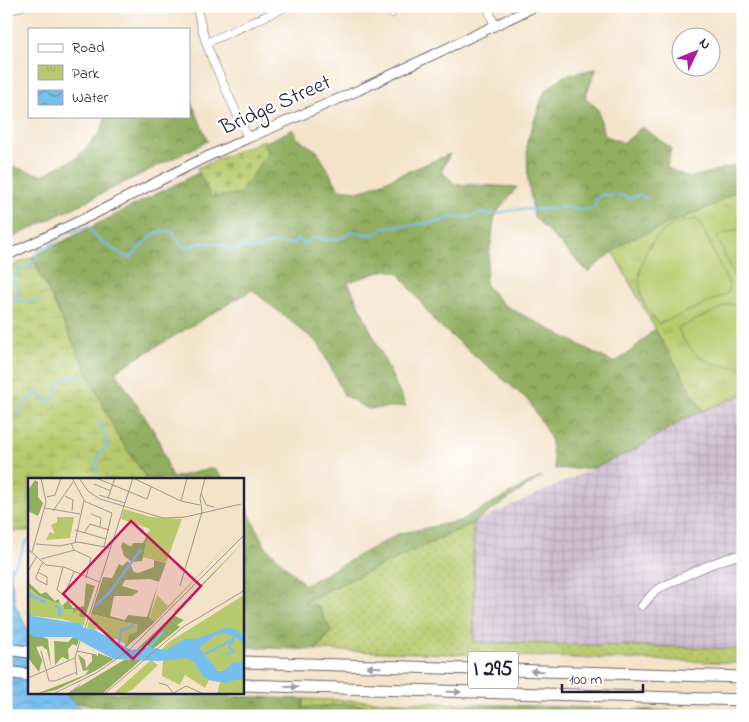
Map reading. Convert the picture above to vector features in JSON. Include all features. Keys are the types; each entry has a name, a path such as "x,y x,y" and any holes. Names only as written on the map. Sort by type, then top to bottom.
{"highway":[{"path":"6,649 28,652"},
{"name":"I 295","path":"244,662 743,677"},
{"path":"6,672 28,674"},
{"name":"I 295","path":"244,685 743,700"}],"main road":[{"name":"Bridge Street","path":"6,256 195,162 359,90 536,6"}],"street":[{"path":"6,12 22,6"},
{"path":"196,6 206,43 248,138"},
{"path":"206,43 222,37 274,9 288,6"},
{"path":"487,6 495,26"},
{"path":"642,606 660,588 712,563 743,554"}],"shaded area":[{"path":"743,394 743,649 474,642 473,523 636,449 683,420"}],"green space":[{"path":"597,68 585,97 598,109 604,135 624,143 642,127 671,148 667,168 690,178 743,163 743,186 714,205 627,241 588,272 534,217 528,181 527,142 544,92 564,76"},
{"path":"190,99 208,141 6,241 6,165 42,175 75,159 101,132 105,118 190,118"},
{"path":"294,129 297,138 317,151 339,189 361,191 450,154 441,171 455,184 517,187 495,215 485,284 504,305 614,363 631,351 655,329 703,411 683,420 636,449 594,468 555,469 550,437 529,401 435,322 399,273 386,270 348,282 406,406 368,409 344,395 319,344 252,290 115,371 157,436 172,478 146,478 117,435 32,257 198,173"},
{"path":"264,140 268,153 239,194 211,197 197,168"},
{"path":"743,186 743,394 703,411 613,252 627,241 714,205"},
{"path":"698,219 730,287 727,294 659,324 653,318 641,295 640,273 642,262 652,243 668,228 675,224"},
{"path":"735,230 743,230 743,290 741,290 717,237"},
{"path":"32,257 117,435 146,478 28,478 28,531 14,531 6,518 6,437 10,424 6,421 6,269"},
{"path":"730,304 735,306 743,322 742,366 721,365 703,359 688,346 678,328"},
{"path":"214,468 223,478 172,478"},
{"path":"542,476 473,523 309,599 305,604 318,606 331,631 316,650 244,647 244,503 265,546 305,585 398,534 459,521"},
{"path":"473,523 474,642 743,649 743,663 316,650 331,631 305,604 309,599"},
{"path":"65,694 166,694 305,699 302,708 345,704 445,716 137,716 126,710 74,703"},
{"path":"305,699 470,704 471,711 476,716 301,708"},
{"path":"470,704 743,713 743,716 476,716 471,711"}],"water":[{"path":"6,553 15,604 28,631 28,694 65,694 74,703 94,716 6,716"}],"waterway":[{"path":"16,299 19,288 14,280 17,273 19,269 28,267 37,257 38,249 50,246 67,232 87,227 99,240 130,258 154,234 166,230 173,232 179,242 185,247 208,243 222,244 232,251 244,247 252,250 275,242 291,244 298,239 307,244 314,238 328,240 342,238 352,231 374,234 386,227 424,224 451,217 465,218 483,213 498,215 503,212 521,209 535,210 567,207 590,210 594,208 597,198 603,194 610,196 620,195 629,198 640,195 648,198"},
{"path":"6,299 19,300 25,303 37,300"},
{"path":"6,423 16,416 35,394 39,393 43,400 47,401 55,397 59,383 69,378 84,376"},
{"path":"96,478 99,455 108,446 99,420"},
{"path":"6,574 16,562 28,540"}]}
